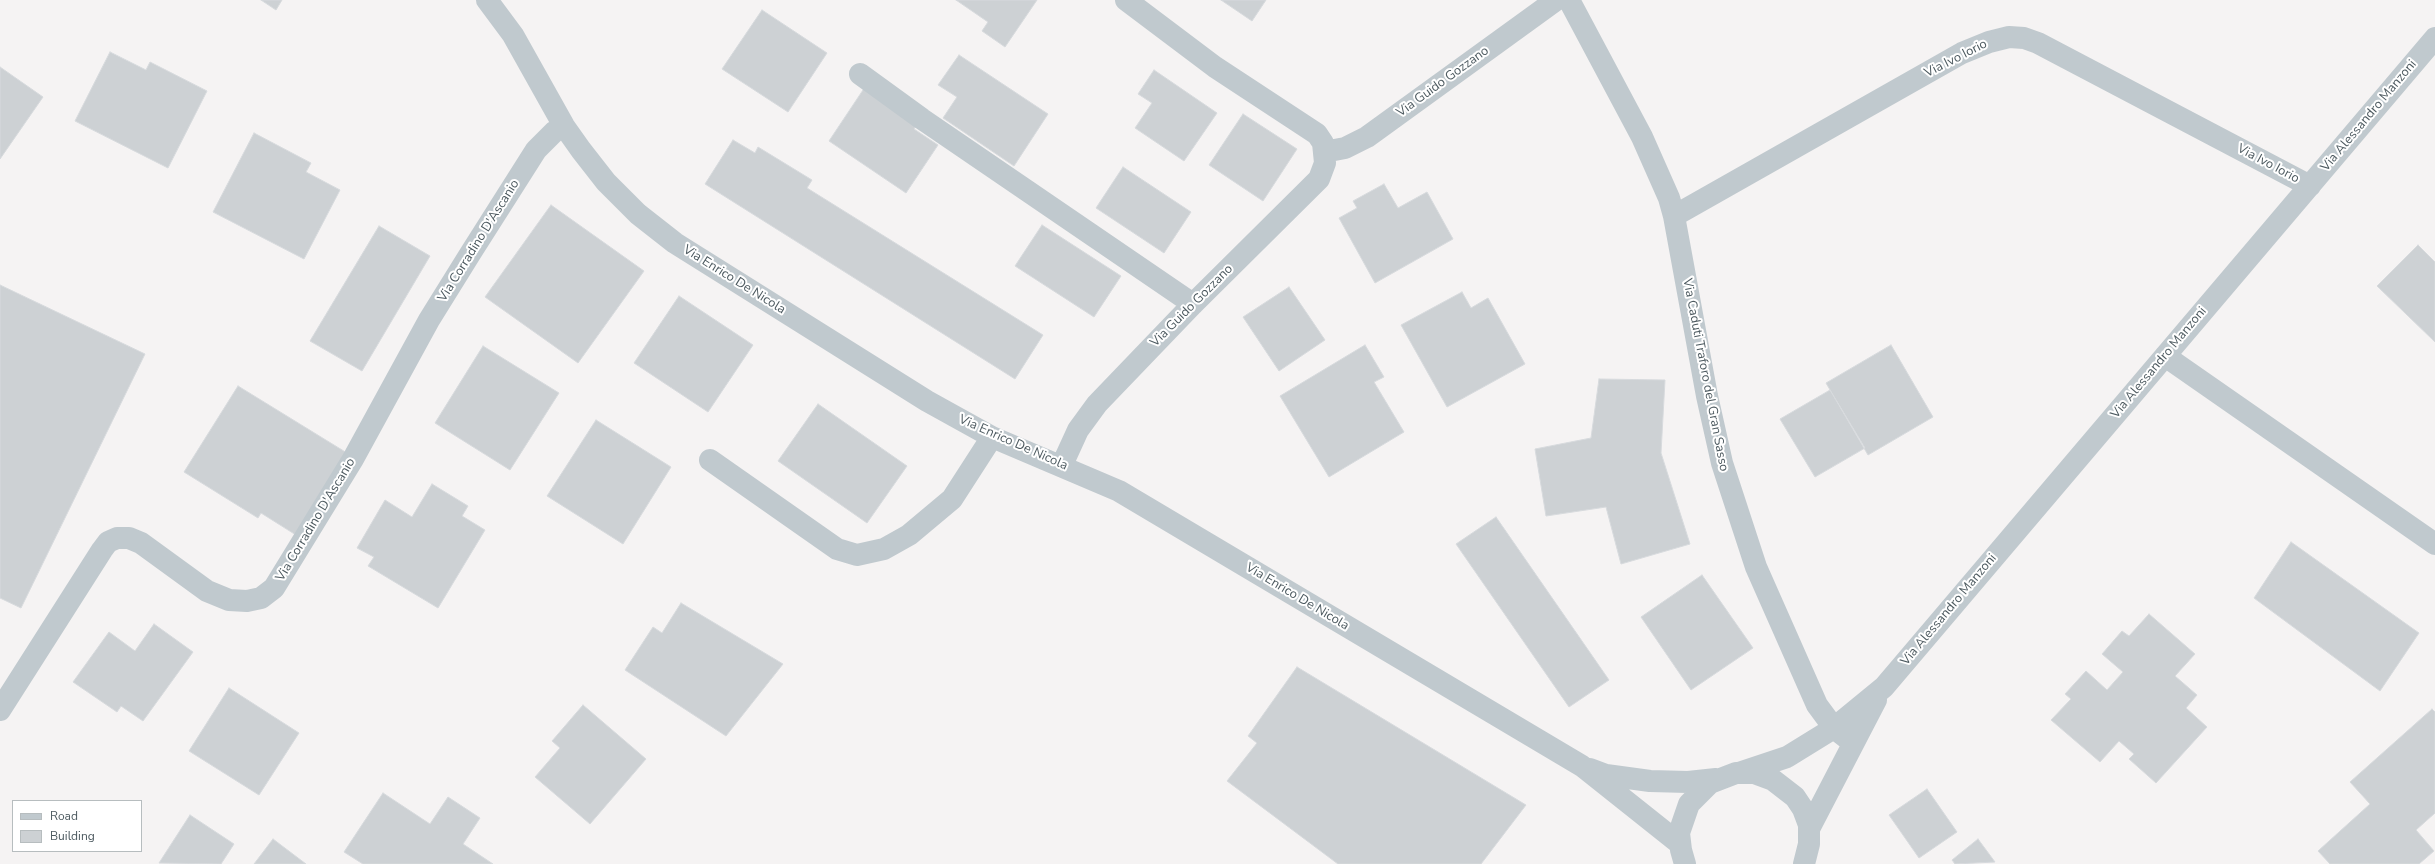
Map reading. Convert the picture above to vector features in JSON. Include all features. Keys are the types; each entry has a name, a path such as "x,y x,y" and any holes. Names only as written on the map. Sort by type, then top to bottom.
{"street":[{"name":"Via Enrico De Nicola","path":"487,0 513,35 564,126 606,182 638,214 675,243 927,401 992,436 1062,465 1118,491 1582,766 1606,775 1650,781 1688,782 1718,779"},
{"name":"Via Guido Gozzano","path":"1062,465 1078,430 1090,412 1193,304 1319,179 1325,163 1323,143 1317,134 1215,67 1126,0"},
{"name":"Via Guido Gozzano","path":"1324,152 1345,148 1367,137 1556,0"},
{"name":"Via Caduti Traforo del Gran Sasso","path":"1570,0 1642,137 1664,185 1674,216 1707,396 1722,463 1756,567 1817,705 1834,728 1852,742"},
{"name":"Via Ivo Iorio","path":"1674,216 1962,53 1989,42 2009,37 2024,38 2038,44 2310,186"},
{"name":"Via Alessandro Manzoni","path":"1807,846 1852,742 1884,687 2435,38"},
{"path":"860,74 928,123 1193,304"},
{"name":"Via Corradino D'Ascanio","path":"0,710 108,542 117,538 129,538 141,543 207,591 230,600 247,601 262,598 274,588 353,459 429,320 470,254 536,150 554,132 564,126"},
{"path":"2164,356 2435,544"},
{"path":"710,460 837,549 857,555 884,549 909,535 952,499 992,436"},
{"name":"Via Alessandro Manzoni","path":"1739,774 1787,757 1834,728 1884,687"},
{"name":"Via Enrico De Nicola","path":"1582,766 1681,856"},
{"path":"1681,856 1681,823 1689,804 1703,788 1718,779 1739,774 1760,775 1785,787 1801,806 1807,846 1818,864"}],"building":[{"path":"261,0 282,0 276,10"},
{"path":"956,0 1037,0 1005,47 982,31 988,22"},
{"path":"1221,0 1266,0 1252,21"},
{"path":"762,10 827,53 788,112 722,69"},
{"path":"110,52 146,70 150,62 207,91 168,168 75,121"},
{"path":"959,55 1048,114 1014,166 943,118 957,97 938,85"},
{"path":"0,67 43,97 0,159"},
{"path":"1154,70 1217,113 1184,161 1135,128 1152,103 1138,94"},
{"path":"865,87 918,122 914,129 938,145 906,193 829,141"},
{"path":"1243,114 1297,149 1263,201 1209,165"},
{"path":"254,133 311,163 306,172 340,190 304,259 213,212"},
{"path":"733,140 755,153 758,147 812,180 807,188 1043,335 1015,379 705,184"},
{"path":"1123,167 1191,212 1164,253 1096,208"},
{"path":"1384,184 1398,208 1427,192 1453,239 1375,283 1339,218 1357,208 1353,201"},
{"path":"551,205 644,271 578,363 485,297"},
{"path":"1042,225 1121,276 1094,317 1015,266"},
{"path":"379,226 430,256 362,371 310,341"},
{"path":"2418,245 2435,262 2435,342 2377,286"},
{"path":"0,285 145,354 21,608 0,598"},
{"path":"1289,287 1325,340 1279,371 1243,317"},
{"path":"1462,292 1471,308 1488,298 1525,364 1447,407 1401,325"},
{"path":"679,296 753,345 708,412 634,363"},
{"path":"1365,345 1384,377 1374,382 1404,432 1329,477 1280,396"},
{"path":"1891,345 1933,417 1868,455 1826,383"},
{"path":"483,346 559,393 510,470 435,423"},
{"path":"1599,379 1665,380 1661,453 1690,544 1621,564 1606,507 1546,516 1535,449 1591,438"},
{"path":"238,386 347,453 296,535 261,513 258,518 184,472"},
{"path":"1830,390 1865,448 1815,477 1780,419"},
{"path":"818,404 907,466 867,523 778,461"},
{"path":"596,420 671,467 623,544 547,496"},
{"path":"432,484 468,506 462,516 485,530 438,608 368,566 374,557 357,548 385,500 412,517"},
{"path":"1496,517 1609,680 1569,707 1456,544"},
{"path":"2291,542 2419,633 2380,691 2254,598"},
{"path":"1702,575 1753,648 1691,690 1641,617"},
{"path":"681,603 783,664 726,736 625,670 653,627 662,633"},
{"path":"2149,614 2195,654 2175,676 2197,695 2186,708 2207,727 2156,783 2129,759 2134,754 2119,741 2100,762 2051,720 2071,699 2065,694 2086,671 2107,690 2123,672 2102,654 2122,631 2129,636"},
{"path":"154,624 193,652 143,721 121,706 117,712 73,682 109,632 135,651"},
{"path":"1297,667 1526,805 1481,864 1338,864 1227,781 1257,743 1248,736"},
{"path":"229,688 299,733 259,795 189,751"},
{"path":"583,705 646,759 590,824 535,777 560,748 552,741"},
{"path":"2432,709 2435,712 2435,813 2416,830 2434,851 2419,864 2330,864 2318,851 2370,804 2350,782"},
{"path":"1927,789 1957,832 1919,858 1889,815"},
{"path":"383,793 430,824 448,797 480,818 463,844 493,864 363,864 344,852"},
{"path":"190,815 234,844 221,864 159,863"},
{"path":"273,839 306,864 254,864"},
{"path":"1978,839 1995,862 1955,864 1952,860"}]}
